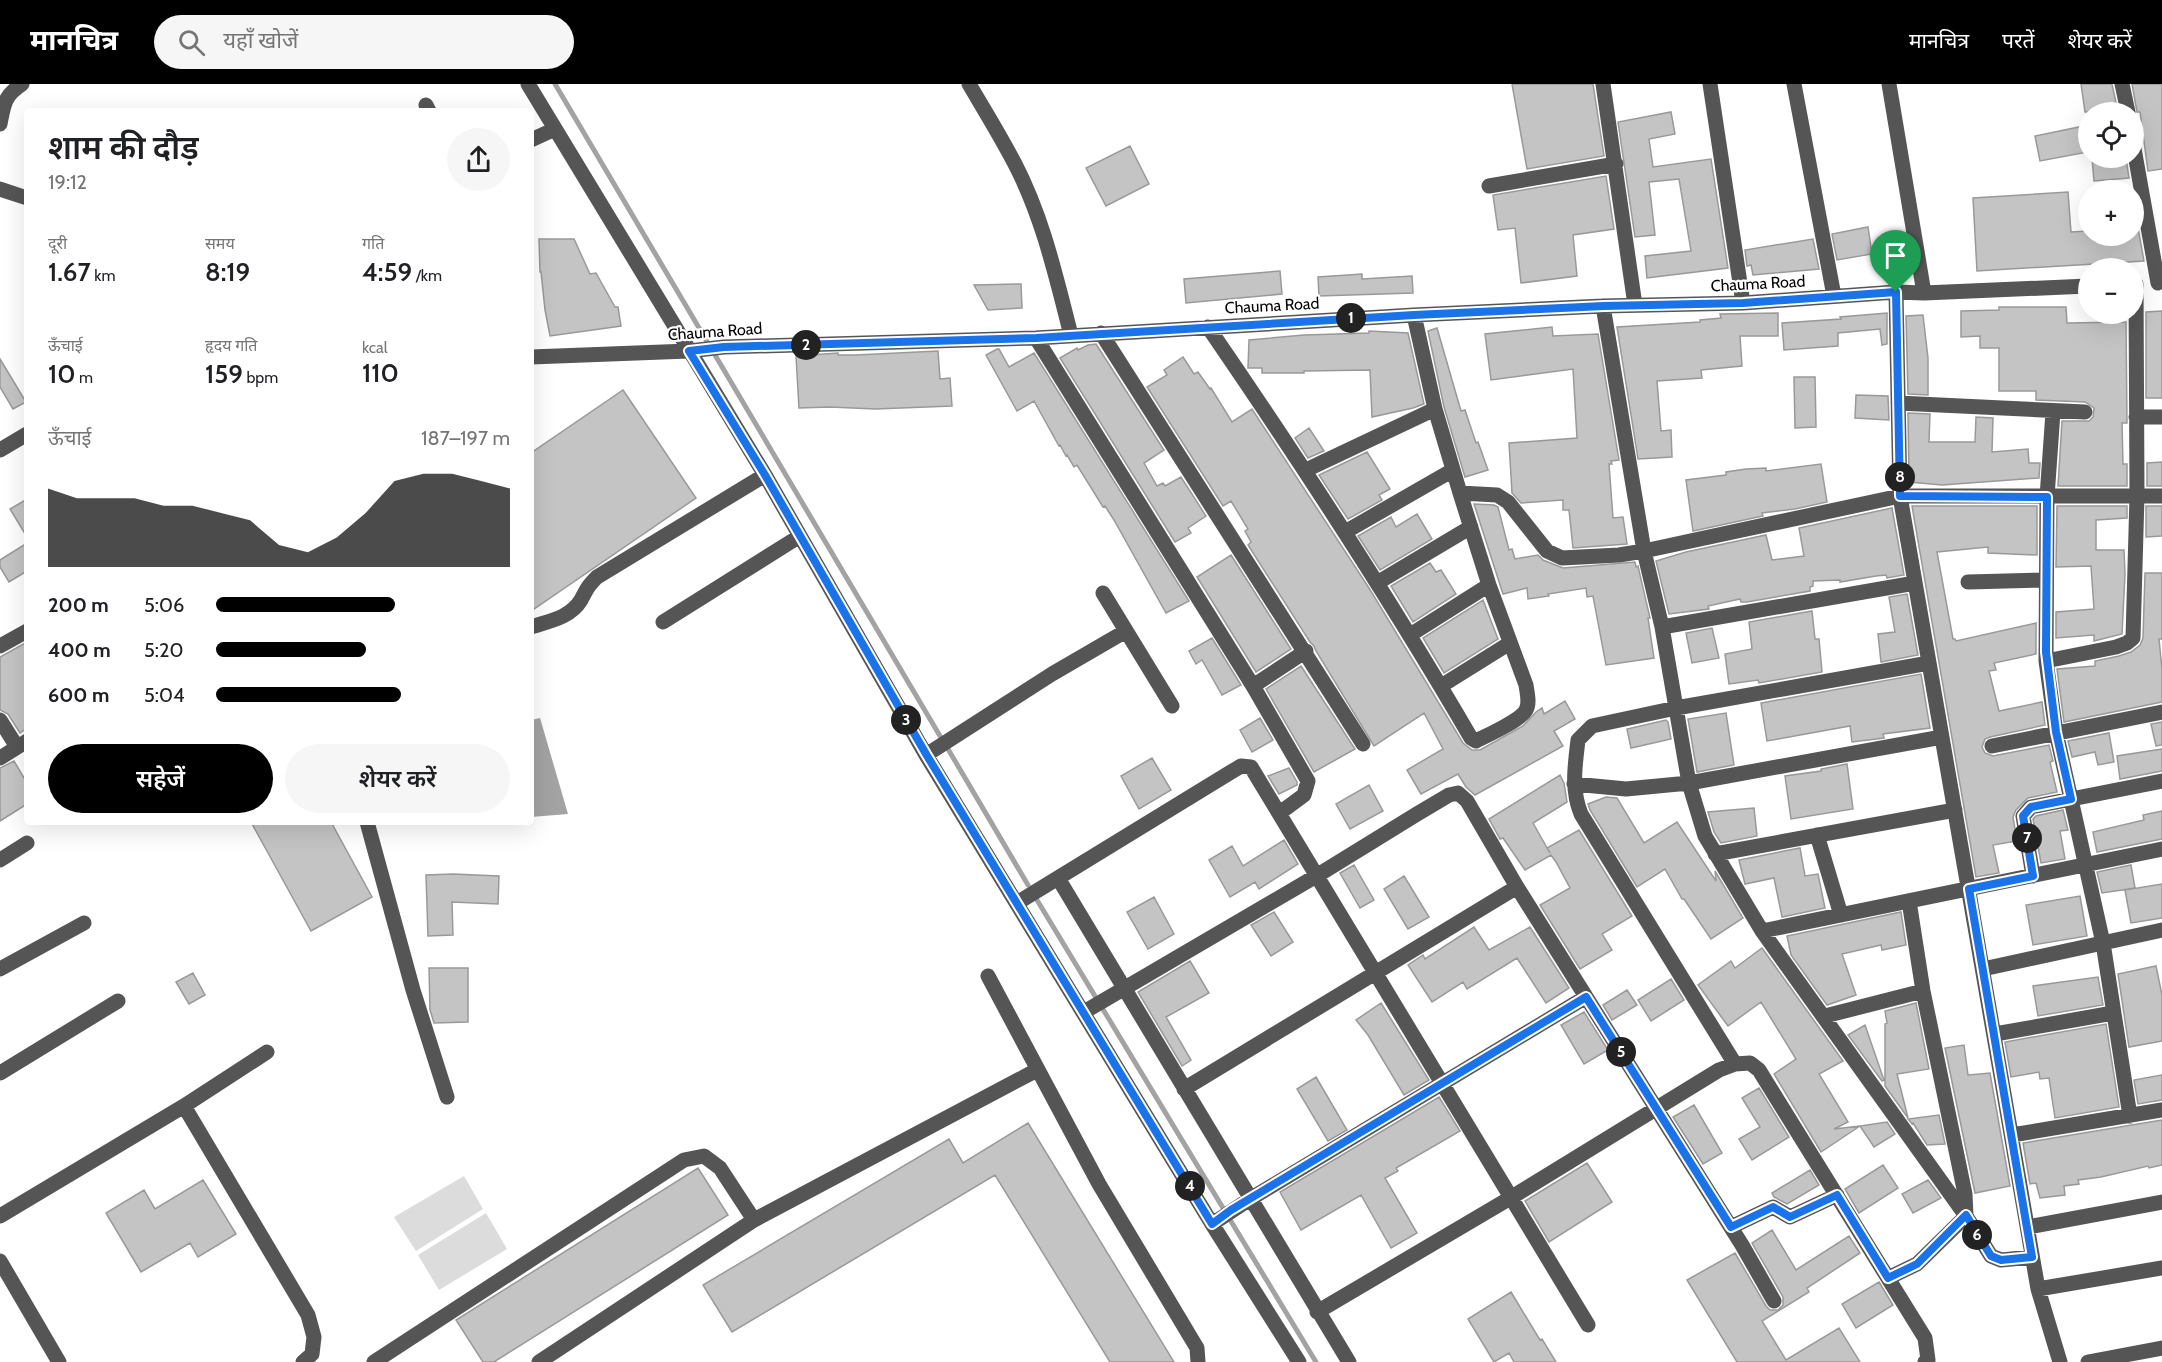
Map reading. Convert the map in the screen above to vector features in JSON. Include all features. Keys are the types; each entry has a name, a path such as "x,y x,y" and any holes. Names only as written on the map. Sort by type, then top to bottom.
{"street":[{"path":"0,124 4,103 10,92 22,84"},
{"path":"528,84 538,114 555,129 694,350 926,754 1017,903 1084,1012 1221,1217 1299,1362"},
{"path":"969,84 1016,165 1031,200 1046,239 1071,335"},
{"path":"1603,84 1635,305"},
{"path":"1710,84 1743,303"},
{"path":"1794,84 1834,296"},
{"path":"1889,84 1924,293"},
{"path":"2122,84 2126,102"},
{"path":"534,139 555,129"},
{"path":"1489,186 1616,164"},
{"path":"2138,168 2160,283 2144,284"},
{"path":"0,189 24,197"},
{"name":"Chauma Road","path":"534,357 724,347 1036,338 1414,315 1604,306 1743,303 1896,292 1924,293 2078,286"},
{"path":"1896,292 1900,496 2032,1257 2038,1289 2060,1362"},
{"path":"1604,306 1644,551 1662,627 1689,783 1705,836 1762,931 1966,1215 1991,1256 2001,1260 2032,1257"},
{"path":"1208,327 1306,470 1410,635 1471,738 1476,741 1526,712 1528,703 1526,685 1489,585 1460,493 1435,409 1414,315"},
{"path":"2046,661 2116,647 2133,638 2137,496 2135,324"},
{"path":"1101,333 1306,651 1363,744"},
{"path":"1036,338 1253,686 1308,781 1304,795 1281,812"},
{"path":"1898,403 2085,412"},
{"path":"1306,470 1435,409"},
{"path":"2053,412 2047,497 2046,661 2056,732 2103,943 2130,1116"},
{"path":"2136,417 2162,417"},
{"path":"0,450 24,436"},
{"path":"1345,532 1454,470"},
{"path":"534,626 565,616 574,609 581,600 586,587 597,577 765,475"},
{"path":"1460,493 1497,495 1508,502 1547,551 1562,558 1619,555 1644,551 1900,496 2162,496"},
{"path":"1377,584 1471,527"},
{"path":"663,622 800,536"},
{"path":"1968,582 2046,580"},
{"path":"1662,627 1915,583"},
{"path":"1410,635 1489,585"},
{"path":"1103,593 1172,706"},
{"path":"926,754 1052,674 1126,631"},
{"path":"0,646 24,633"},
{"path":"1441,686 1510,643"},
{"path":"1253,686 1306,651"},
{"path":"1735,1064 1581,814 1575,799 1574,784 1578,740 1592,726 1676,708 1929,663"},
{"path":"1992,746 2162,712"},
{"path":"0,720 22,744 0,758"},
{"path":"1574,784 1626,789 1689,783 1942,737"},
{"path":"1017,903 1241,766 1251,767 1281,812 1588,1325"},
{"path":"2033,876 2023,816 2031,807 2162,781"},
{"path":"1084,1012 1318,875 1449,795 1458,793 1467,801 1517,887 1731,1227 1774,1301"},
{"path":"1714,854 1955,810"},
{"path":"368,825 413,990 447,1097"},
{"path":"1817,835 1841,915"},
{"path":"0,860 27,843"},
{"path":"1762,931 2162,849"},
{"path":"1058,878 1349,1362"},
{"path":"1184,1089 1517,887"},
{"path":"1888,1278 1917,1264 1966,1215 1965,1194 1923,991 1909,901"},
{"path":"0,969 84,923"},
{"path":"1983,969 2162,930"},
{"path":"988,976 1130,1238 1197,1347 1198,1362"},
{"path":"1825,1016 1923,991"},
{"path":"1221,1217 1586,997"},
{"path":"0,1073 118,1001"},
{"path":"1995,1034 2114,1013"},
{"path":"0,1216 184,1106 267,1052"},
{"path":"1317,1312 1512,1197 1719,1070 1735,1064 1750,1063 1759,1070 1925,1338 1928,1360 1925,1362"},
{"path":"539,1362 754,1220 1037,1070"},
{"path":"184,1106 308,1315 314,1337 312,1354 303,1362"},
{"path":"2012,1135 2162,1110"},
{"path":"374,1362 684,1160 704,1156 720,1168 754,1220"},
{"path":"1731,1227 1773,1207 1790,1217 1837,1195"},
{"path":"2028,1227 2162,1202"},
{"path":"0,1261 59,1362"},
{"path":"2038,1289 2162,1268"},
{"path":"2088,1362 2162,1348"}],"shaded area":[{"path":"540,718 568,814 534,817 534,719"},
{"path":"464,1176 483,1209 416,1251 394,1217"},
{"path":"486,1213 507,1249 439,1290 418,1255"}],"building":[{"path":"1512,84 1593,84 1604,156 1527,169"},
{"path":"2081,84 2112,84 2116,102 2084,102"},
{"path":"2132,84 2162,84 2162,169 2148,171 2144,142 2144,102 2135,102"},
{"path":"1671,112 1675,134 1649,139 1653,167 1711,159 1728,268 1647,278 1645,256 1691,251 1679,179 1649,182 1655,235 1635,237 1618,122"},
{"path":"2078,127 2078,154 2040,161 2035,136"},
{"path":"1130,146 1149,184 1106,206 1086,168"},
{"path":"2093,168 2128,168 2129,178 2094,180"},
{"path":"1606,176 1614,229 1573,235 1577,276 1521,283 1515,228 1498,230 1493,195"},
{"path":"2068,192 2071,232 2078,232 2078,246 2141,246 2143,258 2078,258 2078,265 1977,271 1973,198"},
{"path":"1868,227 1872,254 1837,260 1832,234"},
{"path":"539,239 574,239 590,274 596,273 615,307 618,307 621,326 550,336 540,272"},
{"path":"1813,239 1819,269 1753,275 1751,265 1747,266 1745,250"},
{"path":"1280,271 1282,294 1186,303 1184,279"},
{"path":"1362,274 1362,279 1412,276 1413,293 1319,296 1318,277"},
{"path":"1021,284 1022,308 988,310 974,285"},
{"path":"1999,307 2066,307 2067,323 2126,324 2127,423 2122,423 2123,464 2127,464 2127,486 2058,486 2062,421 2089,421 2093,417 2094,408 2085,402 2036,400 2036,391 1999,391 1999,348 1980,348 1980,336 1961,337 1961,311 1999,310"},
{"path":"2162,311 2162,398 2146,398 2146,312"},
{"path":"1778,313 1778,336 1740,336 1742,366 1701,370 1702,378 1657,381 1661,431 1671,430 1672,457 1638,459 1617,327 1700,322 1700,320 1721,318 1720,314"},
{"path":"1887,313 1887,344 1882,345 1880,329 1838,333 1838,346 1784,350 1782,323"},
{"path":"1923,315 1928,358 1928,395 1908,394 1906,316"},
{"path":"1552,327 1553,336 1598,334 1619,460 1611,461 1612,464 1609,464 1613,518 1623,517 1627,544 1573,548 1569,510 1563,510 1563,500 1521,503 1512,493 1509,443 1577,438 1573,369 1491,380 1485,334"},
{"path":"1437,328 1461,411 1465,410 1488,470 1465,477 1444,407 1428,331"},
{"path":"1369,331 1408,333 1424,404 1372,417 1370,370 1262,373 1262,368 1248,368 1249,340 1369,333"},
{"path":"1096,344 1164,450 1144,463 1157,486 1163,483 1165,486 1181,477 1206,516 1188,528 1191,533 1175,542 1060,358 1077,348 1078,350"},
{"path":"997,349 1009,367 1034,353 1189,601 1166,613 1114,520 1105,506 1103,507 1077,465 1074,467 1059,446 1034,401 1017,411 986,355"},
{"path":"938,351 940,379 950,378 952,406 875,409 799,408 796,356"},
{"path":"1183,357 1194,374 1198,372 1211,388 1232,422 1252,409 1369,588 1463,743 1472,750 1480,750 1523,726 1542,708 1544,714 1565,701 1575,719 1554,731 1563,746 1475,795 1466,787 1458,774 1421,794 1407,770 1443,749 1424,713 1374,746 1314,646 1248,545 1251,542 1245,531 1248,529 1231,501 1223,506 1147,387 1167,375 1164,370"},
{"path":"0,359 24,399 24,403 13,409 0,387"},
{"path":"1794,377 1815,377 1816,427 1795,428"},
{"path":"623,390 696,498 534,609 534,451"},
{"path":"1856,395 1888,396 1889,420 1855,418"},
{"path":"1908,413 1930,414 1929,442 1975,442 1976,417 1993,418 1992,452 2028,449 2029,463 2040,463 2039,478 1942,485 1909,482"},
{"path":"1309,428 1324,451 1308,458 1295,438"},
{"path":"1367,452 1390,489 1379,495 1382,500 1348,519 1319,475"},
{"path":"2162,462 2162,486 2147,486 2147,463"},
{"path":"1821,464 1827,502 1762,513 1763,516 1693,531 1686,480 1726,475 1726,472 1746,469 1766,468 1766,471"},
{"path":"24,501 24,532 10,509"},
{"path":"1474,504 1498,507 1509,550 1512,549 1515,559 1538,555 1543,560 1563,568 1635,562 1636,567 1638,566 1650,618 1648,618 1654,658 1606,665 1593,596 1587,597 1586,588 1528,599 1527,588 1503,594"},
{"path":"1912,506 2037,506 2037,555 1988,553 1988,547 1937,552 1953,639 1956,641 2036,623 2036,654 1994,663 1996,670 1989,671 1999,711 2042,702 2045,725 1990,737 1985,739 1982,747 1985,753 1993,756 2049,745 2053,761 2050,762 2057,792 2028,798 2016,810 2013,817 2017,841 1993,845 1999,873 1976,877"},
{"path":"2057,506 2127,506 2127,518 2096,520 2096,550 2124,550 2122,634 2094,641 2094,635 2056,638 2056,612 2094,609 2091,566 2056,567"},
{"path":"2146,506 2162,506 2162,536 2146,537"},
{"path":"1892,508 1904,575 1887,578 1886,575 1876,576 1840,582 1840,580 1813,581 1810,591 1747,602 1741,602 1740,599 1708,606 1709,609 1669,614 1656,561 1686,552 1766,535 1772,560 1804,556 1799,528"},
{"path":"1417,514 1432,539 1380,570 1358,536 1391,517 1396,527"},
{"path":"24,545 24,573 9,582 0,567 0,560"},
{"path":"1231,555 1291,649 1256,672 1197,577"},
{"path":"1430,563 1436,572 1441,570 1456,594 1413,622 1391,586"},
{"path":"2145,573 2162,573 2162,639 2159,639 2162,702 2064,722 2057,669 2095,666 2095,661 2131,652 2140,645 2143,638"},
{"path":"1907,594 1918,655 1881,662 1878,634 1895,632 1889,597"},
{"path":"1483,600 1498,639 1444,673 1423,638"},
{"path":"1812,611 1815,639 1819,639 1822,672 1759,683 1758,680 1729,684 1725,654 1752,649 1749,622"},
{"path":"1712,628 1719,658 1692,663 1686,633"},
{"path":"1212,638 1241,685 1222,695 1202,660 1196,664 1189,651"},
{"path":"24,644 24,730 20,733 8,714 0,710 0,657"},
{"path":"1301,666 1355,749 1314,772 1266,689"},
{"path":"1921,674 1930,728 1883,734 1884,738 1852,742 1850,726 1767,741 1761,703"},
{"path":"1726,713 1734,765 1697,772 1688,719"},
{"path":"1260,718 1273,740 1252,752 1240,730"},
{"path":"1666,720 1671,739 1631,748 1627,729"},
{"path":"2162,722 2162,745 2156,746 2151,724"},
{"path":"2109,733 2114,762 2098,765 2095,752 2072,757 2068,741"},
{"path":"2162,749 2162,771 2120,779 2117,756"},
{"path":"1152,758 1171,790 1139,809 1121,776"},
{"path":"14,761 24,778 24,806 0,821 0,768"},
{"path":"1847,764 1853,809 1791,819 1785,776 1821,771 1821,769"},
{"path":"1289,768 1297,785 1279,794 1268,776"},
{"path":"1560,775 1564,783 1567,802 1533,823 1547,848 1579,830 1632,916 1602,934 1612,950 1580,969 1540,905 1570,888 1556,862 1551,855 1525,870 1503,838 1500,839 1489,819"},
{"path":"1369,785 1383,811 1350,829 1336,804"},
{"path":"1606,797 1617,798 1644,843 1677,822 1716,881 1715,871 1743,918 1711,939 1682,899 1665,869 1637,887 1590,810 1588,804"},
{"path":"1754,808 1757,836 1721,843 1714,832 1708,812"},
{"path":"2063,810 2068,830 2060,831 2065,859 2041,863 2033,819 2036,816"},
{"path":"2162,811 2162,839 2097,852 2093,832 2144,820 2143,815"},
{"path":"253,825 333,825 372,897 311,931"},
{"path":"1284,840 1298,864 1259,889 1255,882 1230,897 1209,860 1232,846 1243,866"},
{"path":"1800,848 1805,876 1818,874 1825,908 1782,917 1774,878 1745,884 1739,860"},
{"path":"1354,865 1374,900 1360,908 1340,873"},
{"path":"2131,865 2135,888 2102,893 2097,872"},
{"path":"426,875 499,876 498,904 452,902 453,935 428,936"},
{"path":"1404,876 1429,917 1408,929 1384,889"},
{"path":"2162,884 2162,918 2131,923 2125,890"},
{"path":"2080,896 2087,936 2033,945 2026,905"},
{"path":"1154,897 1174,934 1148,949 1127,912"},
{"path":"1274,912 1293,942 1271,956 1251,925"},
{"path":"1901,912 1906,945 1882,950 1881,945 1842,954 1856,995 1827,1005 1791,955 1787,936"},
{"path":"1474,927 1489,950 1530,927 1569,988 1546,1003 1517,958 1467,989 1463,982 1432,1002 1408,965 1423,955 1425,959"},
{"path":"1762,948 1843,1061 1819,1074 1848,1122 1834,1129 1860,1126 1821,1152 1774,1074 1796,1059 1761,1002 1728,1026 1698,985 1731,961 1735,968"},
{"path":"1190,961 1209,993 1166,1017 1191,1060 1182,1066 1138,992"},
{"path":"2156,966 2162,995 2162,1041 2129,1047 2118,974"},
{"path":"429,968 468,968 468,1022 434,1023 430,1010"},
{"path":"193,973 205,995 189,1004 176,982"},
{"path":"2098,977 2103,1005 2038,1016 2033,986"},
{"path":"1671,979 1684,1000 1651,1021 1638,1000"},
{"path":"1627,990 1637,1005 1612,1020 1603,1005"},
{"path":"1381,1003 1429,1080 1404,1095 1368,1035 1356,1020"},
{"path":"1916,1003 1929,1069 1897,1074 1908,1118 1885,1086 1885,1024 1887,1023 1885,1011"},
{"path":"1584,1012 1608,1050 1584,1064 1561,1025"},
{"path":"2106,1024 2119,1107 2055,1118 2049,1078 2040,1079 2039,1072 2011,1077 2005,1042"},
{"path":"1865,1025 1884,1080 1882,1081 1848,1035"},
{"path":"1964,1045 1968,1075 1990,1073 2010,1186 1975,1193 1945,1048"},
{"path":"2162,1075 2162,1100 2138,1104 2134,1080"},
{"path":"1316,1077 1347,1130 1328,1141 1297,1089"},
{"path":"1759,1088 1789,1137 1752,1160 1739,1139 1760,1127 1742,1098"},
{"path":"1439,1097 1460,1131 1396,1168 1398,1171 1385,1178 1417,1233 1391,1248 1361,1195 1301,1230 1280,1192"},
{"path":"1694,1105 1722,1153 1703,1164 1673,1117"},
{"path":"1939,1115 1945,1144 1927,1145 1908,1119"},
{"path":"2162,1120 2162,1165 2078,1180 2079,1184 2064,1186 2065,1195 2040,1198 2036,1183 2030,1184 2023,1143"},
{"path":"1887,1122 1895,1134 1874,1147 1860,1126"},
{"path":"1028,1123 1174,1362 1110,1362 995,1175 732,1332 703,1285 949,1139 963,1163"},
{"path":"1587,1163 1612,1202 1549,1242 1525,1201"},
{"path":"1883,1165 1898,1188 1859,1213 1845,1189"},
{"path":"698,1168 728,1215 494,1362 483,1362 456,1320"},
{"path":"1810,1170 1819,1185 1787,1204 1774,1197 1772,1193"},
{"path":"203,1180 236,1234 198,1257 190,1243 141,1272 106,1213 144,1190 155,1209"},
{"path":"1928,1180 1941,1198 1913,1213 1902,1194"},
{"path":"1772,1230 1796,1270 1849,1236 1860,1253 1807,1288 1809,1292 1762,1321 1786,1360 1839,1328 1860,1362 1737,1362 1687,1280 1735,1253 1766,1306 1770,1310 1778,1310 1783,1305 1783,1297 1752,1243"},
{"path":"1879,1282 1893,1305 1856,1328 1842,1304"},
{"path":"1511,1292 1556,1362 1514,1362 1509,1353 1494,1362 1468,1319"}],"waterway":[{"path":"555,84 940,736"},
{"path":"948,749 1028,885"},
{"path":"1037,900 1316,1362"}],"route":[{"path":"1896,292 1900,496 2047,497 2046,652 2056,732 2071,799 2031,807 2023,816 2033,876 1969,889 2032,1257 2001,1260 1991,1256 1966,1215 1917,1264 1888,1278 1837,1195 1790,1217 1773,1207 1731,1227 1586,997 1231,1210 1212,1224 926,754 765,475 689,351 724,347 1036,338 1414,315 1604,306 1743,303 1896,292"}]}
